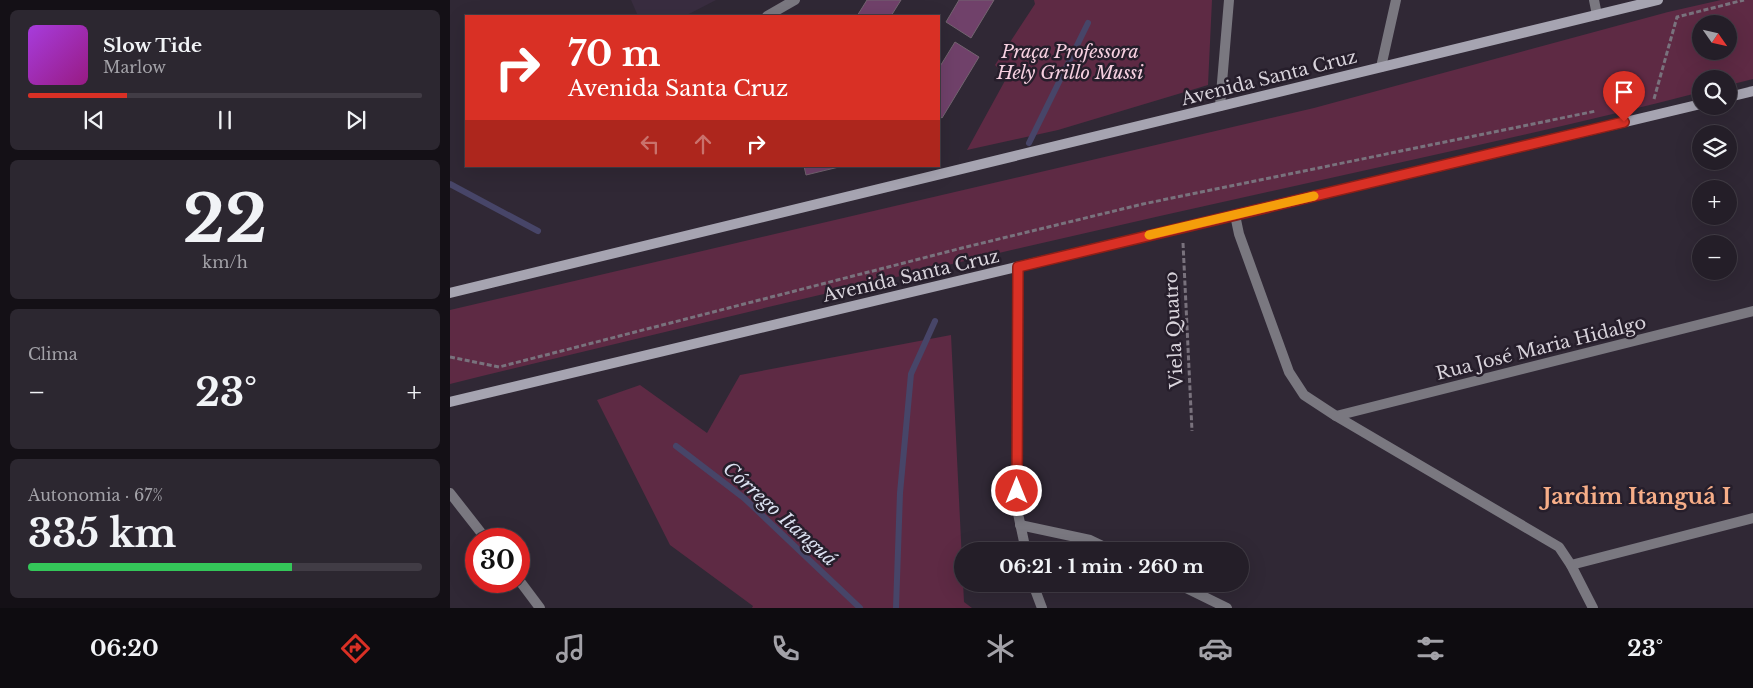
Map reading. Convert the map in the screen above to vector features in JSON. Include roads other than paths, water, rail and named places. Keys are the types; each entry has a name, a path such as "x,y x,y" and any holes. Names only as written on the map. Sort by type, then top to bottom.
{"main road":[{"name":"Avenida Santa Cruz","path":"450,293 1658,0"},
{"path":"1737,95 1753,91"},
{"name":"Avenida Santa Cruz","path":"450,402 1692,106"}],"street":[{"path":"770,15 795,0"},
{"path":"1220,106 1229,0"},
{"path":"1382,67 1396,0"},
{"path":"1594,0 1597,15"},
{"path":"1234,215 1239,234 1289,372 1304,394 1336,416 1559,547 1571,565 1593,608"},
{"path":"1018,267 1017,509 1024,542"},
{"name":"Rua José Maria Hidalgo","path":"1336,416 1753,311"},
{"path":"450,493 477,528"},
{"path":"1571,565 1753,518"},
{"path":"1020,525 1094,542"},
{"path":"1036,592 1042,608"},
{"path":"1194,592 1226,608"},
{"path":"529,593 540,608"}],"waterway":[{"path":"1029,143 1088,23"},
{"name":"Córrego Itanguá","path":"450,184 538,231"},
{"path":"896,608 900,493 911,374 935,321"},
{"name":"Córrego Itanguá","path":"676,446 744,498 860,608"}],"district":[{"name":"Jardim Itanguá I","path":"1637,496"}],"park label":[{"name":"Praça Professora Hely Grillo Mussi","path":"1070,62"}]}
